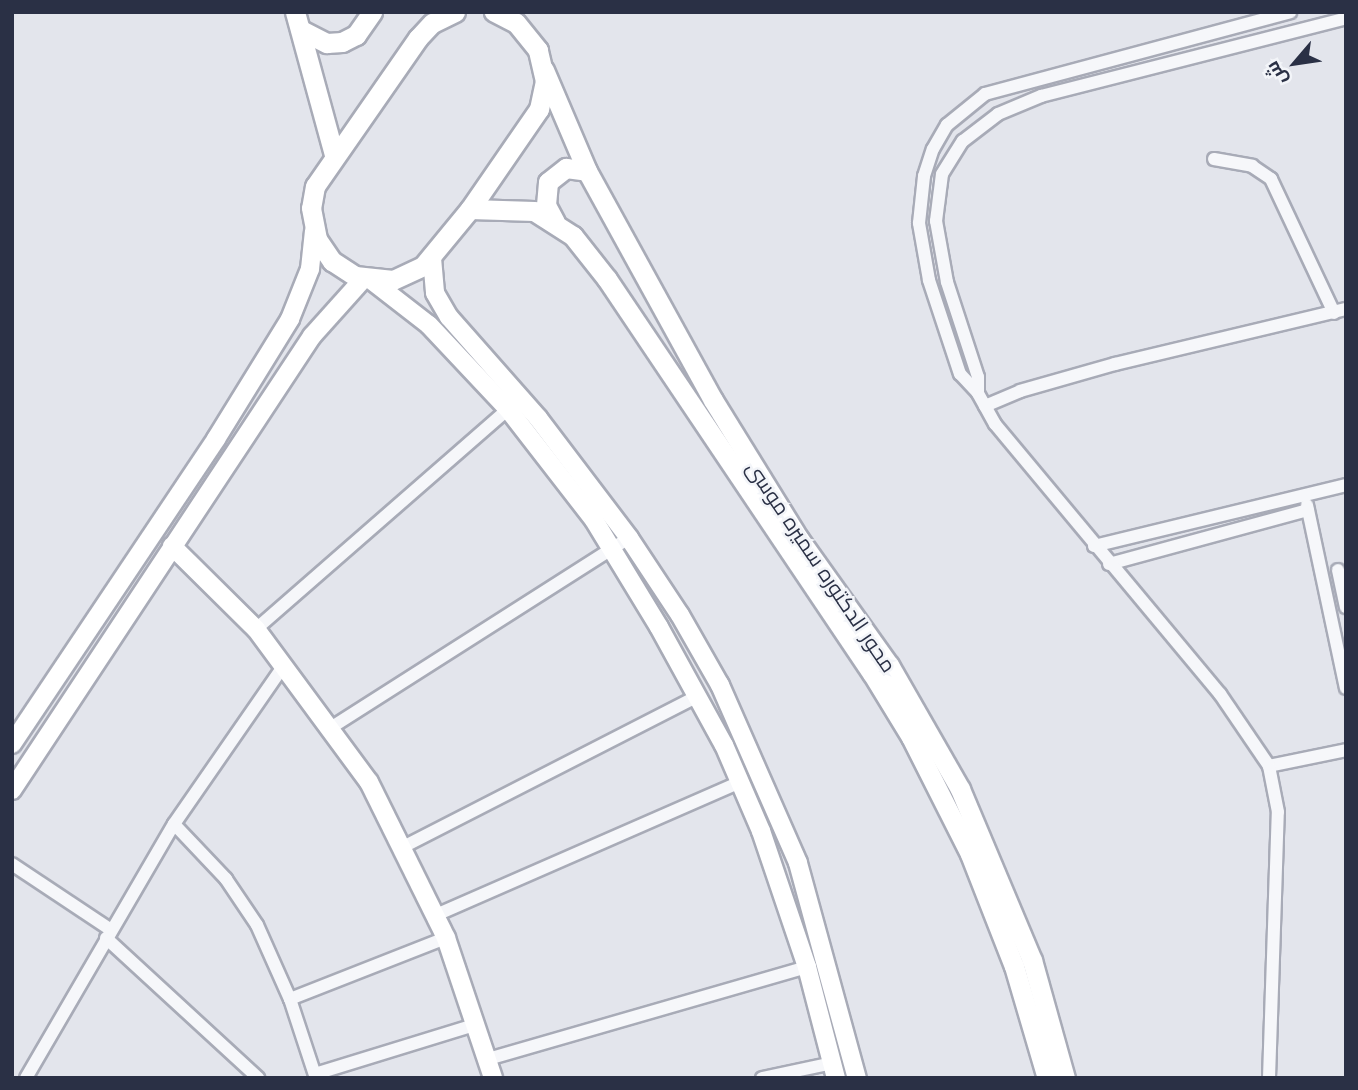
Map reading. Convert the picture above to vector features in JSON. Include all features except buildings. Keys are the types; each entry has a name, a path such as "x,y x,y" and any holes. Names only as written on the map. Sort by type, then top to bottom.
{"main road":[{"path":"298,21 327,43 342,42 356,36 372,12"},
{"path":"455,12 424,30 334,155 315,186 311,208 314,230 332,261 367,279 404,277 432,258 470,209 539,109 544,70"},
{"name":"محور الدكتوره سميره موسى","path":"494,12 524,30 587,171 752,466 889,665 960,789 1020,927 1065,1078"},
{"path":"298,21 334,155"},
{"path":"555,222 546,205 548,182 566,168 587,171"},
{"name":"محور الدكتوره سميره موسى","path":"470,209 519,208 555,222 607,279 911,737 994,911 1047,1078"}],"street":[{"path":"1269,1078 1278,812 1269,766 1220,694 1094,546 985,406 978,393 960,374 935,302 920,238 923,176 933,149 965,108 1008,85 1290,12"},
{"path":"978,393 978,377 951,297 937,237 936,205 942,174 963,141 1018,103 1346,18"},
{"path":"1231,28 1236,47"},
{"path":"985,406 1020,391 1115,364 1340,311 1271,179 1252,166 1214,159"},
{"path":"12,744 216,439 298,304 310,269 314,230"},
{"path":"432,258 435,293 449,317 538,418 629,538 680,615 719,685 798,863 833,978 857,1078"},
{"path":"12,790 325,317 367,279 429,325 508,409 569,486 612,550 698,696 740,782 776,871 807,967 834,1070 762,1078"},
{"path":"935,302 951,297"},
{"path":"256,629 508,409"},
{"path":"216,439 235,452"},
{"path":"1094,546 1223,512 1346,485"},
{"path":"1304,495 1344,666 1346,688"},
{"path":"1109,564 1226,529 1308,510"},
{"path":"1223,512 1226,529"},
{"path":"332,727 629,538"},
{"path":"172,546 256,629 332,727 385,810 446,938 478,1024 493,1078"},
{"path":"1321,573 1342,569 1346,607"},
{"path":"30,1076 174,824 284,665"},
{"path":"403,847 698,696"},
{"path":"1269,766 1346,750"},
{"path":"436,915 740,782"},
{"path":"174,824 242,901 290,999 315,1076 478,1024"},
{"path":"776,871 798,863"},
{"path":"12,864 109,934 258,1078"},
{"path":"290,999 446,938"},
{"path":"488,1059 807,967"}]}
